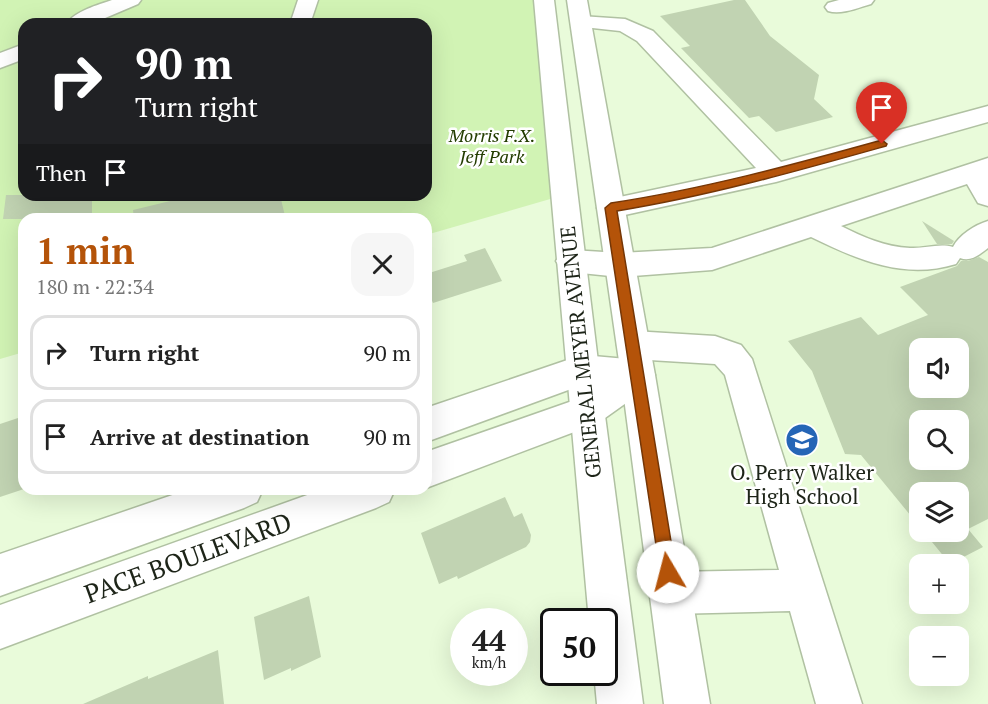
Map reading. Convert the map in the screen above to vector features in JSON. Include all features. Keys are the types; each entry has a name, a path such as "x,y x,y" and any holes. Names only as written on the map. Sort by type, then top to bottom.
{"main road":[{"path":"87,18 131,0"},
{"path":"302,18 308,0"},
{"name":"GENERAL MEYER AVENUE","path":"544,0 586,412 620,704"},
{"path":"835,7 864,0"},
{"path":"687,704 579,11 625,26 645,36 776,173"},
{"path":"0,61 18,54"},
{"path":"611,208 672,198 776,173 988,114"},
{"path":"571,261 620,265 712,259 981,169 988,196"},
{"path":"813,225 846,242 900,260 922,261 967,245"},
{"path":"432,423 582,370 635,360 715,350 729,355 740,369 839,704"},
{"path":"432,469 586,412 635,360"},
{"name":"PACE BOULEVARD","path":"0,575 227,495"},
{"name":"PACE BOULEVARD","path":"0,627 360,495"},
{"path":"671,593 806,590"}],"green space":[{"name":"Morris F.X. Jeff Park","path":"0,0 540,0 564,195 432,233 432,213 18,213 18,354 0,359"}],"building":[{"path":"734,0 745,0 770,36 819,75 814,99 833,117 776,132 759,116 749,118 681,48 690,46 660,16"},
{"path":"6,195 18,195 18,201 92,201 92,213 18,213 18,219 3,219"},
{"path":"170,201 281,201 284,213 133,213 133,210"},
{"path":"922,221 954,241 952,244 937,244"},
{"path":"485,248 502,281 433,303 432,272 467,261 464,255"},
{"path":"979,257 988,262 988,519 969,528 969,482 909,482 909,514 861,455 845,454 812,371 788,341 861,317 878,335 928,315 900,287 957,266 961,261"},
{"path":"18,418 18,491 0,497 0,424"},
{"path":"505,497 514,517 522,513 531,535 530,542 526,547 458,579 457,576 439,584 421,533"},
{"path":"969,530 983,547 969,554 942,554 932,542 969,542"},
{"path":"309,596 321,657 264,680 254,617"},
{"path":"218,650 224,704 83,704 148,676 148,679"}],"place":[{"name":"O. Perry Walker High School","path":"802,440"}],"route":[{"path":"668,572 611,208 672,198 754,179 882,144"}]}
